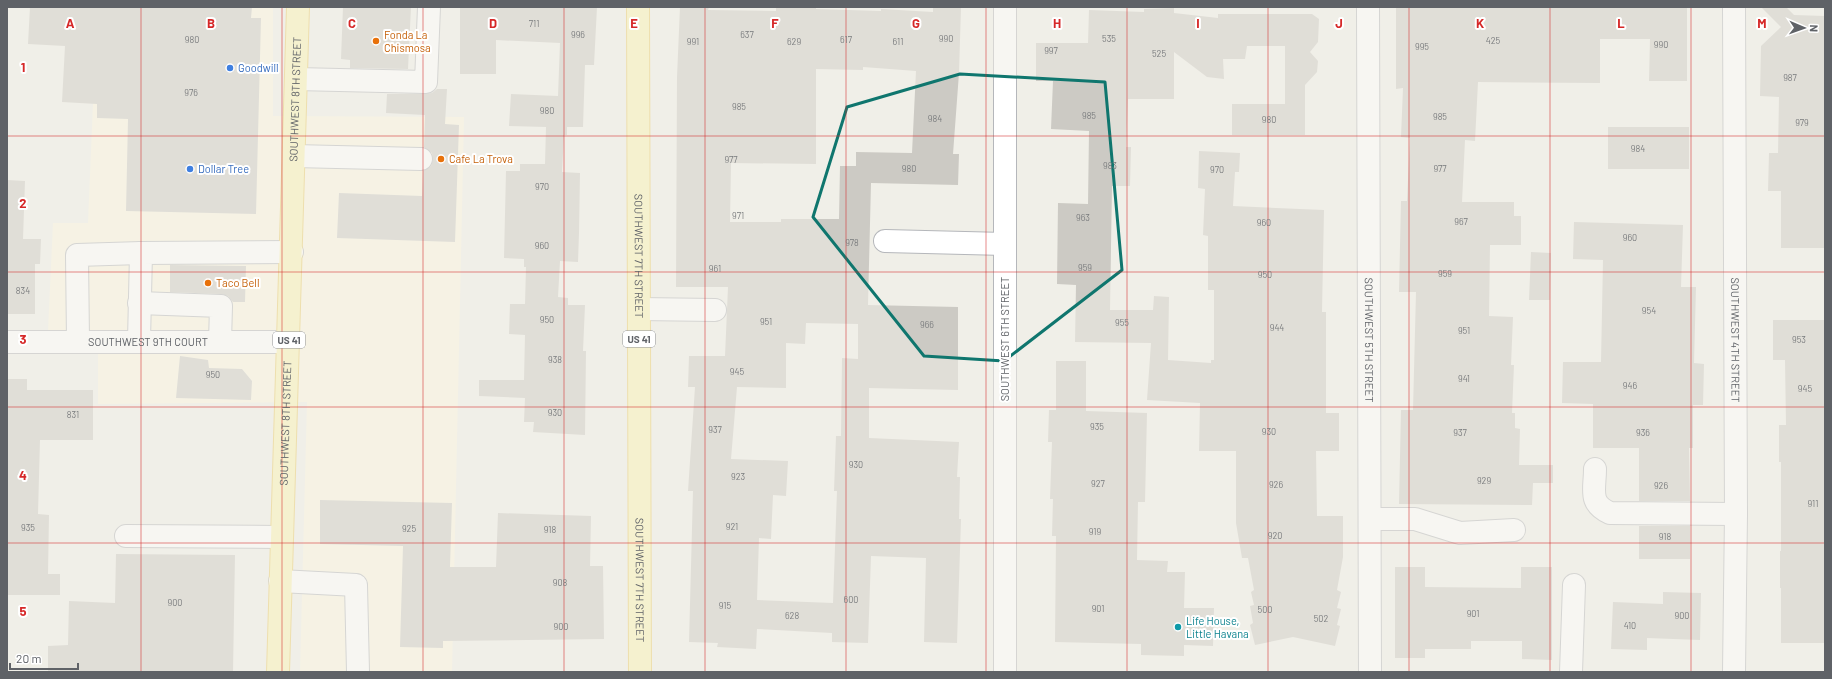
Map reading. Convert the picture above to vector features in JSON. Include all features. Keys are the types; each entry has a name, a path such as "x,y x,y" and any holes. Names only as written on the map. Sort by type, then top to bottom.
{"main road":[{"name":"SOUTHWEST 8TH STREET","path":"278,672 281,537 292,252 298,7"},
{"name":"SOUTHWEST 7TH STREET","path":"638,7 640,672"}],"street":[{"path":"296,79 426,82 429,7"},
{"name":"SOUTHWEST 6TH STREET","path":"1005,7 1005,672"},
{"name":"SOUTHWEST 5TH STREET","path":"1368,7 1370,672"},
{"name":"SOUTHWEST 4TH STREET","path":"1734,7 1736,514 1734,672"},
{"path":"294,156 421,159"},
{"path":"885,241 1006,244"},
{"path":"78,341 77,256 141,253 292,252"},
{"path":"139,341 141,253"},
{"path":"139,303 221,306 220,342"},
{"path":"639,310 715,310"},
{"name":"SOUTHWEST 9TH COURT","path":"7,342 289,342"},
{"path":"1594,469 1594,501 1600,509 1610,514 1736,514"},
{"path":"1370,519 1415,519 1460,533 1514,530"},
{"path":"126,536 281,537"},
{"path":"280,581 356,586 358,672"},
{"path":"1571,672 1574,585"}],"highlighted area":[{"path":"960,74 1105,82 1122,270 1004,361 924,356 813,217 847,107"}],"shaded area":[{"path":"97,7 273,7 273,116 464,117 452,672 300,672 307,402 98,404 98,330 48,332 53,223 88,223"}],"building":[{"path":"30,7 252,7 251,18 261,18 256,214 126,211 128,119 97,118 97,104 62,102 65,46 28,44"},
{"name":"Fonda La Chismosa","path":"343,7 411,7 408,69 350,68 350,60 341,59"},
{"path":"460,7 597,7 594,65 585,65 583,127 567,127 567,135 564,135 562,172 580,173 578,262 560,261 558,297 568,298 568,305 585,305 583,351 586,351 585,435 533,432 534,422 524,422 525,398 479,396 479,380 524,380 525,335 509,334 510,304 525,304 526,267 524,267 524,259 504,258 506,171 520,171 520,164 545,164 546,127 509,126 511,94 558,96 560,43 496,40 496,74 460,74"},
{"path":"680,7 709,7 708,10 776,11 776,7 816,7 816,9 881,11 881,9 933,12 933,7 961,7 959,73 953,154 959,154 958,185 871,183 868,305 958,307 958,390 869,388 869,438 959,442 957,477 960,477 959,519 961,519 957,643 924,642 926,558 871,556 868,643 832,642 832,633 757,629 756,649 717,647 718,643 689,642 693,491 688,491 695,387 688,387 689,356 725,356 728,287 676,287 677,77","holes":["863,67 916,71 912,153 856,152 856,166 840,166 839,219 781,219 781,222 730,222 731,163 816,164 816,69 863,70","806,323 858,324 858,359 842,358 841,436 836,436 834,491 837,491 833,603 757,600 759,538 771,539 773,495 786,496 788,461 731,459 737,387 786,388 786,343 805,344"]},
{"path":"1396,7 1687,7 1687,81 1649,81 1650,39 1600,39 1600,83 1478,82 1475,141 1465,140 1462,202 1514,202 1514,216 1521,216 1521,245 1490,245 1489,316 1513,317 1511,365 1514,365 1512,413 1515,413 1515,428 1520,429 1519,465 1553,465 1553,483 1533,483 1532,505 1399,504 1401,410 1413,410 1416,292 1399,292 1401,201 1407,201 1410,138 1401,137 1403,88 1396,89"},
{"path":"1761,7 1786,7 1794,15 1825,16 1825,248 1781,248 1781,191 1768,191 1769,153 1778,153 1779,97 1760,96 1761,46 1781,27"},
{"path":"1174,8 1174,13 1218,18 1218,14 1312,14 1319,19 1318,42 1310,52 1318,61 1317,72 1305,85 1305,135 1232,135 1232,104 1285,104 1285,46 1247,46 1245,59 1223,59 1224,79 1207,77 1174,52 1174,99 1128,99 1126,147 1131,147 1130,186 1112,186 1110,310 1153,310 1154,296 1169,297 1168,360 1211,363 1211,360 1214,360 1214,290 1208,290 1208,236 1203,235 1205,189 1198,188 1199,151 1240,153 1239,172 1235,172 1233,206 1324,210 1322,312 1326,312 1326,413 1339,413 1339,451 1316,451 1317,516 1343,516 1343,557 1337,590 1341,592 1337,608 1341,609 1337,625 1340,626 1335,646 1293,637 1255,645 1250,625 1253,623 1250,606 1254,605 1251,592 1254,590 1248,558 1242,558 1236,523 1236,451 1199,451 1200,403 1147,400 1151,343 1075,342 1076,285 1057,284 1058,203 1088,204 1089,131 1051,129 1053,81 1036,81 1036,43 1088,43 1089,10 1144,12 1144,9"},
{"name":"Cafe La Trova","path":"437,89 447,89 445,124 459,125 455,242 337,238 339,193 422,196 423,171 431,166 433,160 432,153 424,147 425,115 386,113 387,94 426,94 432,93"},
{"path":"1608,127 1689,127 1689,169 1608,169"},
{"path":"7,180 25,181 23,239 41,239 40,264 35,264 35,314 7,314"},
{"path":"1574,222 1683,225 1681,287 1696,287 1694,363 1704,364 1703,405 1693,405 1693,448 1689,448 1690,501 1639,501 1639,448 1593,448 1593,404 1562,403 1563,362 1601,362 1603,260 1573,259"},
{"path":"1531,252 1551,253 1550,300 1529,300"},
{"name":"Taco Bell","path":"170,265 246,266 245,302 233,302 228,296 221,294 170,292"},
{"path":"1773,320 1825,320 1825,643 1781,643 1781,462 1779,462 1779,425 1786,425 1785,360 1773,360"},
{"path":"180,356 208,360 209,368 242,369 252,381 251,400 176,398"},
{"path":"1056,361 1086,361 1086,411 1147,413 1145,502 1138,502 1137,560 1168,561 1167,572 1185,572 1184,608 1214,608 1213,646 1184,645 1184,656 1141,655 1141,644 1055,642 1056,536 1052,536 1053,499 1050,499 1052,442 1048,442 1049,410 1056,410"},
{"path":"7,379 27,379 27,390 93,390 93,440 40,440 38,514 49,515 48,574 60,574 60,595 7,595"},
{"path":"320,500 452,503 450,567 496,567 498,513 591,516 590,566 603,566 604,639 443,641 443,648 400,647 403,546 320,544"},
{"path":"1639,526 1690,526 1690,559 1639,559"},
{"path":"116,554 235,555 233,672 48,671 48,646 68,645 69,601 115,603"},
{"path":"1395,567 1425,567 1425,587 1521,588 1521,567 1552,567 1552,660 1522,659 1522,641 1471,641 1471,649 1425,649 1425,658 1395,658"},
{"path":"1663,592 1701,593 1700,640 1647,638 1647,650 1611,649 1613,602 1663,604"}],"place":[{"name":"Fonda La Chismosa","path":"376,41"},
{"name":"Goodwill","path":"230,68"},
{"name":"Cafe La Trova","path":"441,159"},
{"name":"Dollar Tree","path":"190,169"},
{"name":"Taco Bell","path":"208,283"},
{"name":"Life House, Little Havana","path":"1178,627"}]}
